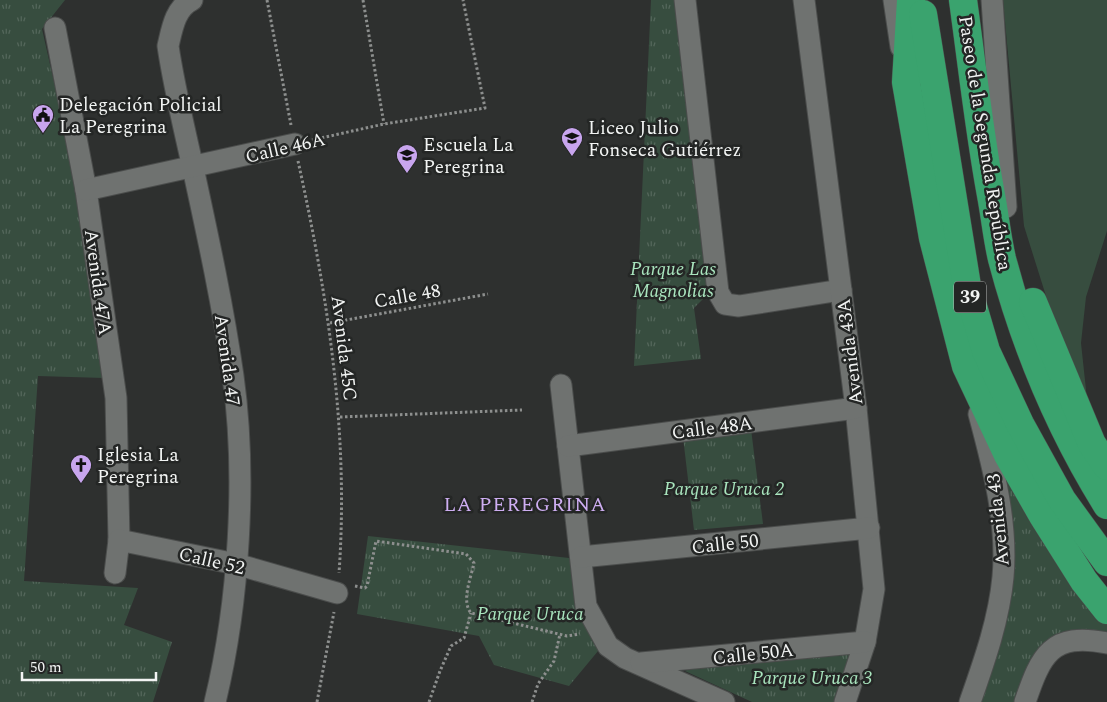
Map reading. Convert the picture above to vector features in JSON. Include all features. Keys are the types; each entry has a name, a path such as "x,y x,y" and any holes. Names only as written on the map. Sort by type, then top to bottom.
{"highway":[{"path":"911,0 906,82 933,238 966,366 1008,455 1043,516 1084,581 1107,610"},
{"name":"39","path":"921,0 935,102 967,286 986,351 1020,424 1062,500 1107,562"},
{"path":"964,0 986,89 1015,250 1037,314 1092,444 1107,466"},
{"name":"Paseo de la Segunda República","path":"964,0 991,198 1002,256 1018,316 1046,392 1076,453 1107,505"}],"street":[{"name":"Avenida 47","path":"192,0 187,2 173,22 168,46 218,289 233,377 239,465 236,564 228,642 215,702"},
{"path":"685,0 718,292 725,304 739,306 842,290"},
{"name":"Avenida 43A","path":"804,0 842,290 874,588 865,642 845,702"},
{"path":"894,0 906,82"},
{"path":"992,0 1006,207"},
{"name":"Avenida 47A","path":"55,28 86,190 116,398 119,540"},
{"name":"Calle 46A","path":"86,190 193,168 294,144"},
{"name":"Avenida 43","path":"966,366 995,480 1002,527 1003,575 997,614 984,662 970,702"},
{"path":"561,385 586,606 596,626 608,646 624,658 724,702"},
{"name":"Calle 48A","path":"568,446 856,408"},
{"name":"Calle 50","path":"581,557 869,528"},
{"path":"115,573 119,540"},
{"name":"Calle 52","path":"119,540 236,564 338,588"},
{"path":"1025,702 1041,661 1053,648 1068,642 1083,641 1107,644"},
{"name":"Calle 50A","path":"641,664 865,642"}],"path":[{"name":"Avenida 45C","path":"267,0 294,144 315,236 330,323 340,417 342,524 338,588 317,702"},
{"path":"363,0 384,124"},
{"name":"Calle 46A","path":"294,144 384,124 485,108 463,0"},
{"name":"Calle 48","path":"330,323 488,294"},
{"path":"340,417 522,410"},
{"path":"338,588 365,588 374,544 379,541 466,554 474,563 466,601 467,608 471,613 560,634 580,634 596,626"},
{"path":"430,702 440,671 451,646 464,638 471,613"},
{"path":"532,702 538,684 554,661 560,634"}],"green space":[{"path":"0,0 65,0 42,29 75,175 105,378 38,376 24,581 138,588 124,625 172,642 153,702 0,702"},
{"name":"Parque Las Magnolias","path":"651,0 679,0 710,292 694,308 701,359 634,366"},
{"path":"1003,0 1107,0 1107,231 1086,297 1081,343 1087,399 1057,331 1024,226"},
{"name":"Parque Uruca 2","path":"751,429 763,524 694,530 683,437"},
{"path":"995,450 1107,621 1107,634 1084,629 1069,631 1056,636 1039,649 1030,668 1019,702 975,702 1008,584"},
{"name":"Parque Uruca","path":"368,536 569,558 603,645 569,686 494,665 479,636 357,614"},
{"name":"Parque Uruca 3","path":"851,649 835,702 752,702 685,671 701,664"}],"place":[{"name":"Delegación Policial La Peregrina","path":"43,134"},
{"name":"Liceo Julio Fonseca Gutiérrez","path":"572,157"},
{"name":"Escuela La Peregrina","path":"407,174"},
{"name":"Iglesia La Peregrina","path":"81,484"}],"district":[{"name":"LA PEREGRINA","path":"525,504"}]}
